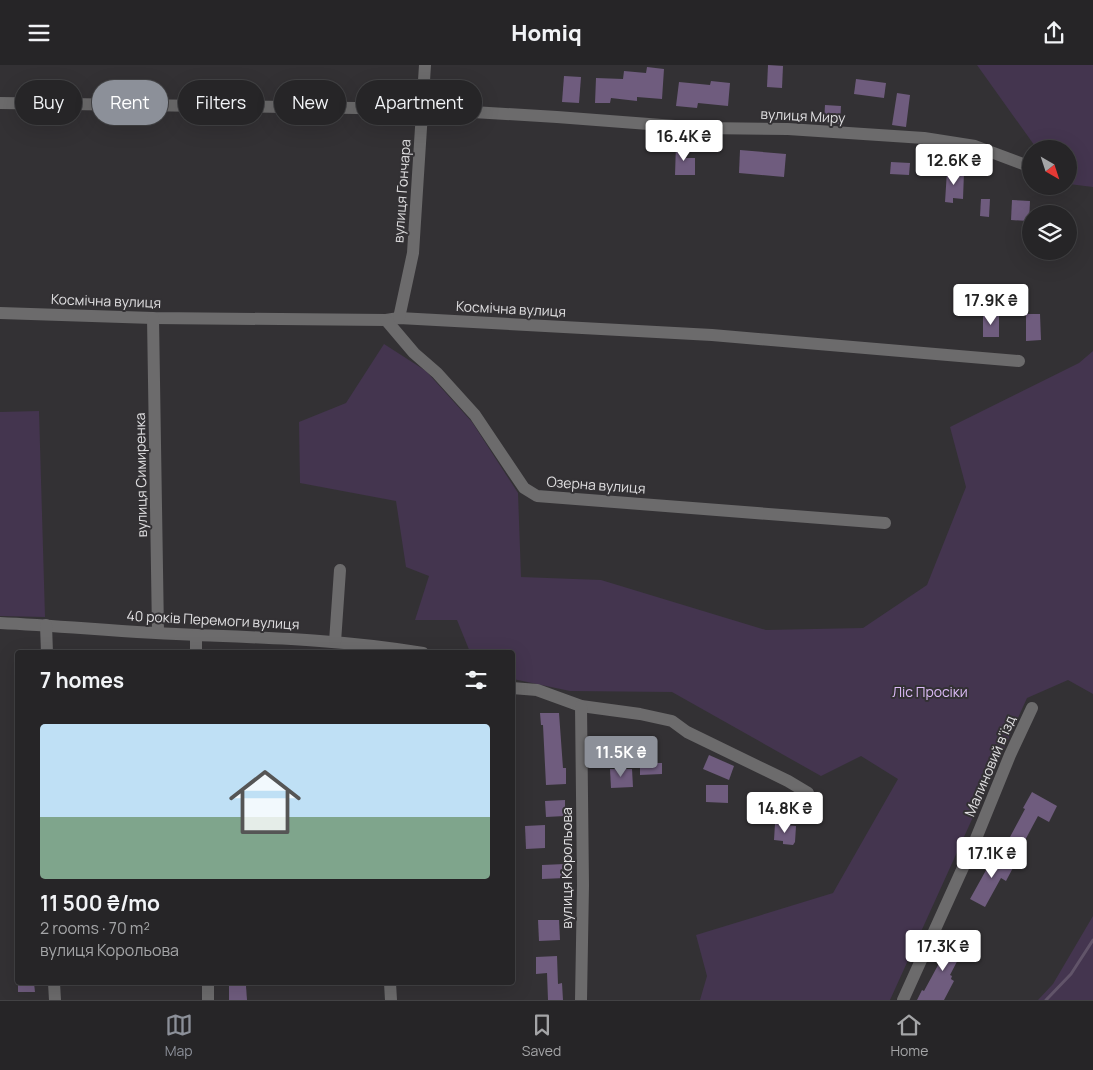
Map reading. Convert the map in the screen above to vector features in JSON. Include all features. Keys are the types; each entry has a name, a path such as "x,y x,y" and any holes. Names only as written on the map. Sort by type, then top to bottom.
{"street":[{"name":"вулиця Гончара","path":"424,80 425,65"},
{"name":"вулиця Миру","path":"0,103 356,108"},
{"name":"вулиця Миру","path":"482,113 700,128 788,129 924,138 975,146 1022,164"},
{"name":"вулиця Гончара","path":"392,319 413,253 422,125"},
{"name":"Космічна вулиця","path":"0,313 153,317 392,319 712,335 1019,361"},
{"name":"вулиця Симиренка","path":"153,317 158,632"},
{"name":"Озерна вулиця","path":"392,319 414,353 443,380 475,415 524,488 537,496 885,523"},
{"path":"335,642 340,570"},
{"name":"40 років Перемоги вулиця","path":"0,623 335,642 382,650"},
{"path":"46,625 47,650"},
{"path":"196,635 196,650"},
{"path":"515,688 537,690 580,706 640,714 672,721 687,732 788,781 808,793"},
{"name":"вулиця Корольова","path":"580,706 583,885 581,1000"},
{"name":"Малиновий в'їзд","path":"903,1000 1032,708"},
{"path":"54,985 55,1000"},
{"path":"208,985 208,1000"},
{"path":"390,985 391,1000"}],"green space":[{"path":"977,65 1093,65 1093,187 1078,185 1078,140 1031,140"},
{"name":"Ліс Просіки","path":"384,344 426,371 472,422 518,493 521,577 601,580 766,630 863,628 927,585 966,487 950,427 1079,363 1093,351 1093,694 1068,680 1027,698 890,1000 700,1000 707,976 696,935 833,893 898,779 861,756 821,776 672,692 570,691 515,679 515,650 469,650 457,620 415,620 429,576 406,567 396,501 300,483 299,422 346,403"},
{"path":"39,411 45,617 0,616 0,412"},
{"path":"1093,916 1093,1000 1038,1000 1053,984"}],"building":[{"path":"768,65 783,66 782,88 767,87"},
{"path":"647,67 664,69 662,99 637,97 637,101 611,98 610,103 595,103 596,78 623,79 624,71 646,73"},
{"path":"564,76 581,77 579,103 562,102"},
{"path":"856,79 886,83 884,98 854,94"},
{"path":"711,81 730,83 728,106 698,103 697,108 676,106 679,82 710,85"},
{"path":"897,93 910,95 906,127 892,125"},
{"path":"825,105 841,106 840,124 824,123"},
{"path":"676,144 686,144 686,158 695,158 695,175 675,175"},
{"path":"740,150 786,154 784,177 739,173"},
{"path":"891,162 910,163 909,175 890,174"},
{"path":"947,171 964,172 963,199 953,198 953,203 945,202"},
{"path":"981,199 990,199 989,217 980,216"},
{"path":"1012,200 1030,201 1030,205 1022,205 1022,221 1011,220"},
{"path":"1026,314 1040,314 1041,340 1026,341"},
{"path":"983,315 999,315 999,337 983,337"},
{"path":"540,713 559,713 563,768 566,768 566,784 546,785 543,725 541,725"},
{"path":"709,755 734,766 729,780 703,769"},
{"path":"640,763 662,763 662,774 640,775"},
{"path":"610,769 632,769 633,787 611,788"},
{"path":"706,785 728,785 728,803 706,802"},
{"path":"1032,792 1057,806 1049,822 1038,816 1023,844 1010,837"},
{"path":"565,800 565,816 546,817 545,801"},
{"path":"775,824 796,826 795,842 793,845 783,844 783,841 774,840"},
{"path":"545,825 545,848 526,849 525,826"},
{"path":"995,854 1015,864 1006,881 1001,878 985,907 970,899"},
{"path":"565,864 565,878 542,879 542,865"},
{"path":"538,920 559,920 560,940 539,941"},
{"path":"953,933 962,938 958,945 964,948 950,975 954,981 944,1000 917,1000 943,956 941,955"},
{"path":"557,956 558,984 562,983 563,1000 548,1000 547,973 536,974 536,957"},
{"path":"18,985 34,985 35,992 18,992"},
{"path":"229,986 246,986 247,1000 229,1000"}],"waterway":[{"path":"1046,1000 1071,974 1093,940"}]}
